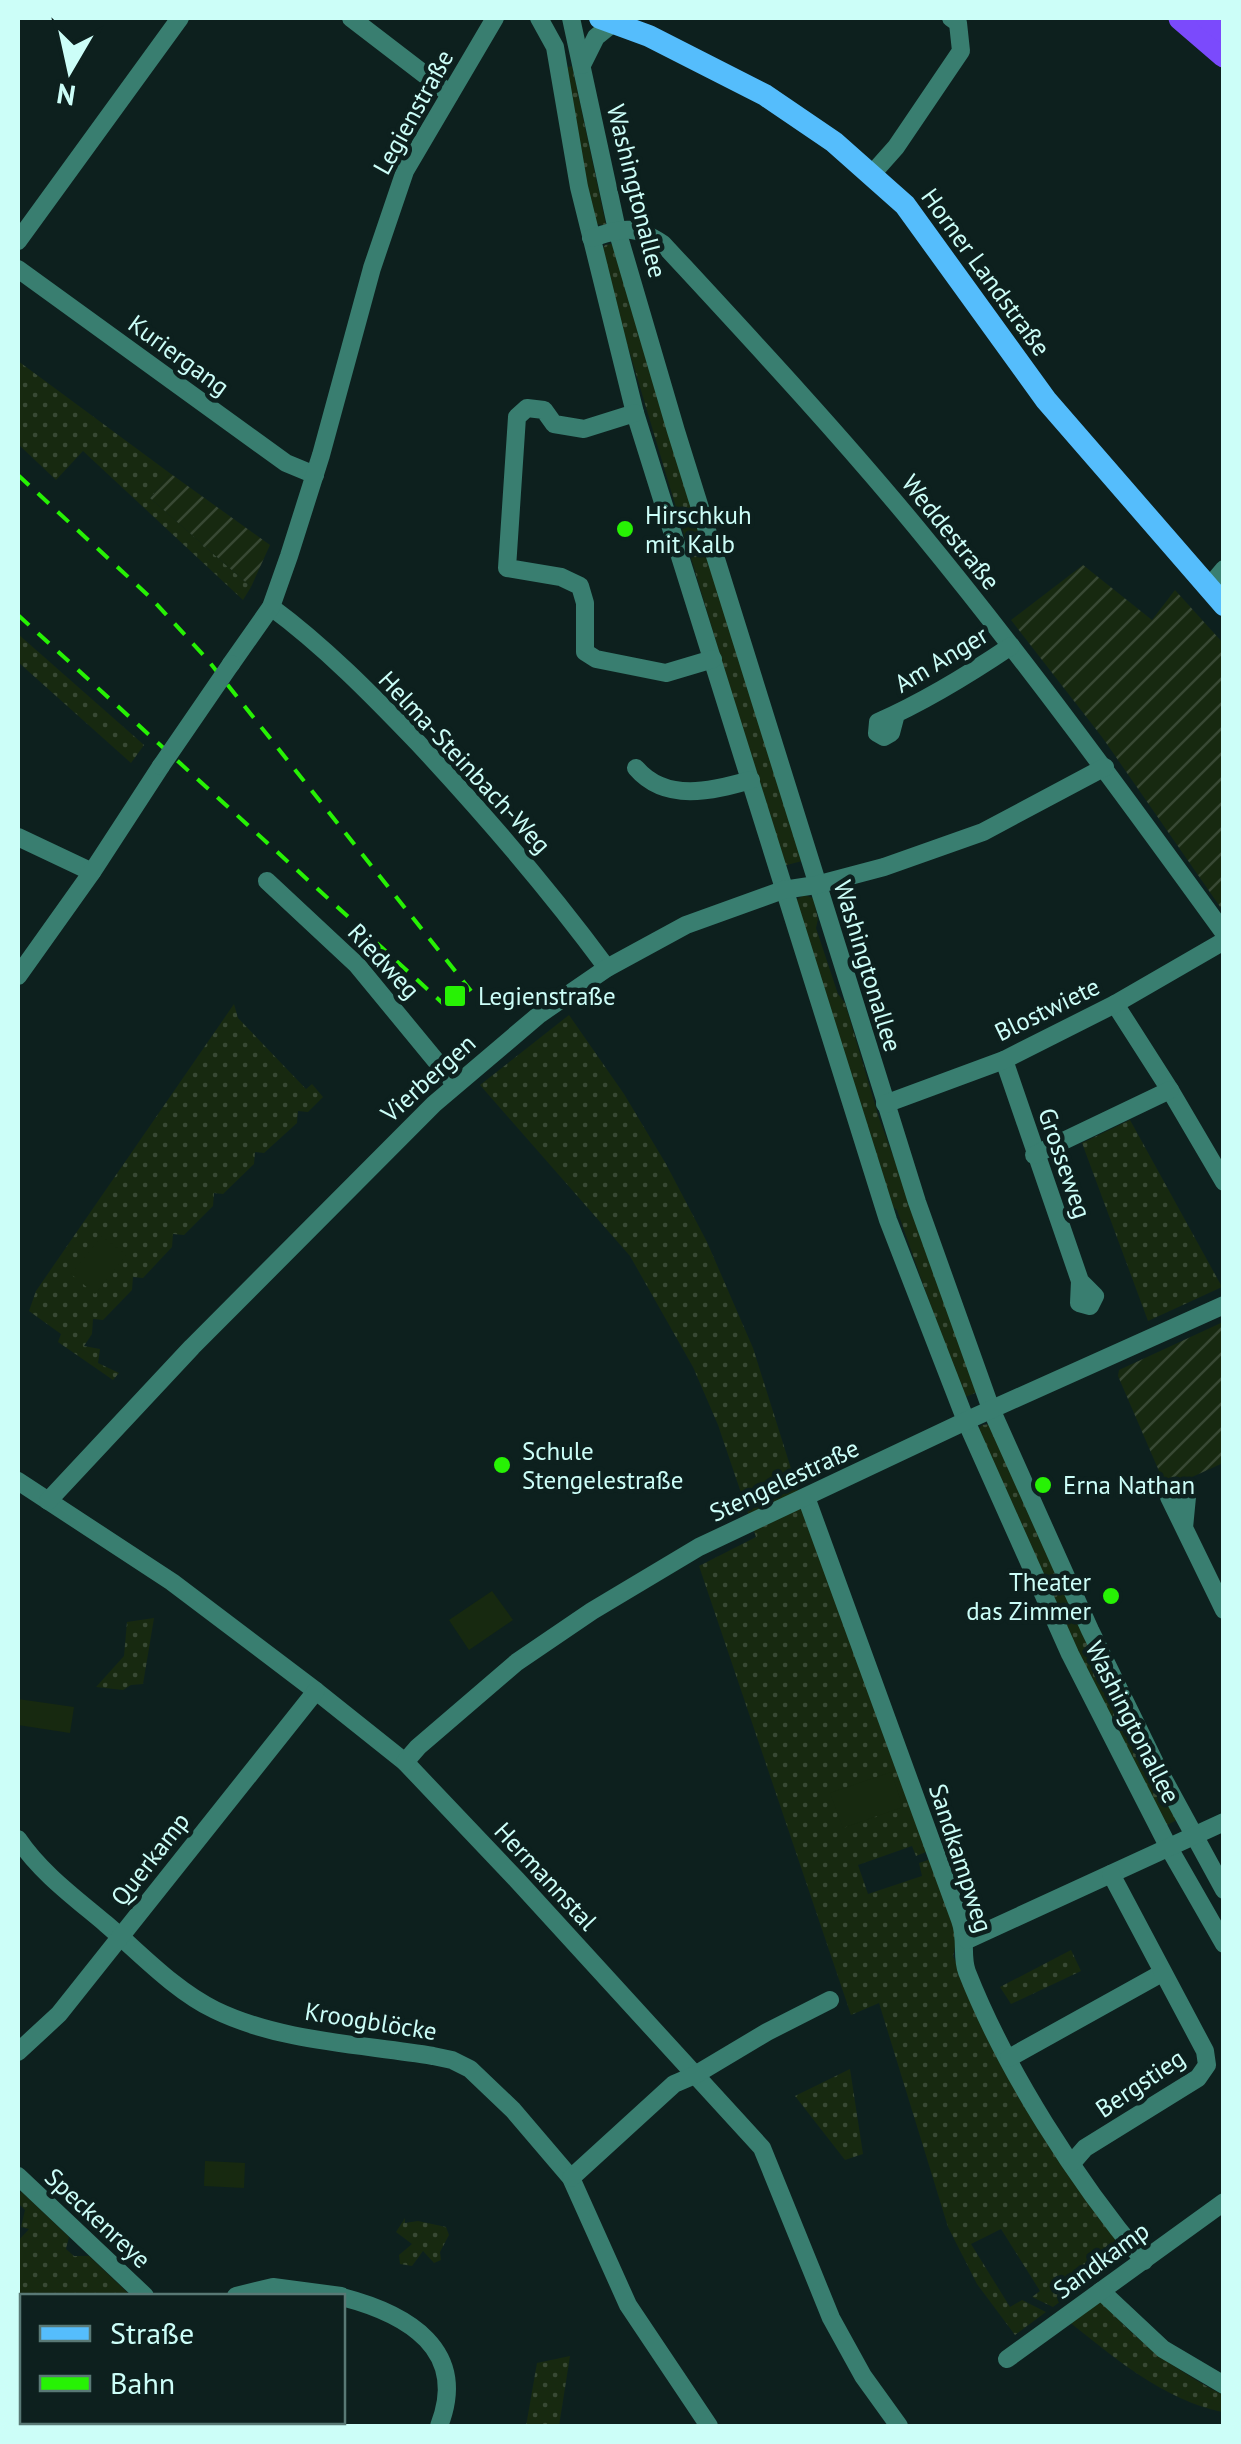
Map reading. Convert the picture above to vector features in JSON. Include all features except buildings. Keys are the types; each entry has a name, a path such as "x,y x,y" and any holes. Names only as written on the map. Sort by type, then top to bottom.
{"highway":[{"path":"1181,18 1224,55"},
{"path":"1209,18 1224,30"}],"main road":[{"name":"Horner Landstraße","path":"613,20 765,95 834,142 872,174 905,205 1057,413 1218,587"}],"street":[{"path":"18,241 180,18"},
{"path":"352,18 450,94"},
{"name":"Legienstraße","path":"18,976 270,607 405,171 495,18"},
{"name":"Washingtonallee","path":"539,18 557,58 591,238 634,413 888,1220 966,1420 1070,1654 1169,1848 1224,1944"},
{"name":"Washingtonallee","path":"572,18 617,230 885,1104 991,1409 1090,1630 1192,1836 1224,1890"},
{"path":"872,174 896,147 961,51 958,23 951,18"},
{"path":"582,66 596,37 613,20"},
{"path":"591,238 617,230"},
{"name":"Weddestraße","path":"617,230 642,230 662,244 846,444 1105,767 1224,933"},
{"name":"Kuriergang","path":"18,269 286,463 314,475"},
{"path":"634,413 584,429 554,424 544,410 527,408 516,417 507,568 561,578 580,586 585,602 586,652 596,659 666,672 713,660"},
{"name":"Helma-Steinbach-Weg","path":"270,607 366,691 482,811 562,906 607,968"},
{"name":"Am Anger","path":"896,714 944,691 1011,646"},
{"name":"Vierbergen","path":"48,1501 192,1346 455,1084 540,1014 607,968 686,926 783,890 816,886 884,867 983,832 1105,767"},
{"path":"636,768 648,782 696,793 751,780"},
{"path":"18,837 92,872"},
{"name":"Riedweg","path":"267,881 357,964 455,1084"},
{"name":"Blostwiete","path":"885,1104 1004,1060 1115,1004 1224,941"},
{"path":"1115,1004 1224,1182"},
{"name":"Grosseweg","path":"1004,1060 1080,1281"},
{"path":"1034,1155 1170,1090"},
{"name":"Stengelestraße","path":"404,1762 516,1662 699,1547 966,1420 1224,1305"},
{"name":"Hermannstal","path":"18,1482 172,1582 404,1762 762,2148 831,2318 863,2376 900,2426"},
{"name":"Sandkampweg","path":"806,1497 967,1940 965,1968 1009,2058 1072,2163 1144,2261"},
{"path":"1184,1528 1224,1610"},
{"name":"Querkamp","path":"18,2052 49,2025 316,1691"},
{"path":"967,1940 1224,1822"},
{"name":"Kroogblöcke","path":"18,1838 33,1861 194,1998 246,2023 461,2064 513,2110 570,2178 628,2305 709,2426"},
{"name":"Bergstieg","path":"1072,2163 1086,2148 1204,2071 1208,2058 1110,1874"},
{"path":"1009,2058 1162,1973"},
{"path":"570,2178 674,2084 830,2000"},
{"name":"Speckenreye","path":"18,2176 144,2294"},
{"name":"Sandkamp","path":"1007,2359 1224,2202"},
{"path":"244,2294 274,2287 322,2294"},
{"path":"1101,2292 1163,2348 1224,2385"},
{"path":"345,2298 408,2324 437,2352 444,2364 448,2388 438,2426"}],"green space":[{"path":"572,66 606,225 594,224 565,68"},
{"path":"612,244 802,861 783,866 600,253 605,245"},
{"path":"18,361 171,474 150,498 251,587 243,600 83,451 56,480 18,444"},
{"path":"171,474 270,545 251,587 150,498"},
{"path":"1083,565 1152,620 1175,590 1223,643 1223,911 1102,737 1011,620"},
{"path":"18,634 144,745 131,763 18,662"},
{"path":"804,895 813,898 816,928 838,994 845,1003 879,1118 980,1391 963,1398 893,1207 796,900"},
{"path":"234,1004 238,1018 306,1089 312,1084 323,1097 308,1112 298,1111 297,1123 264,1153 255,1152 254,1164 223,1194 214,1193 213,1206 184,1235 173,1234 172,1247 143,1278 133,1277 132,1290 103,1320 93,1319 92,1334 84,1346 100,1349 98,1363 119,1373 113,1380 58,1342 61,1334 29,1311 36,1291"},
{"path":"569,1015 666,1164 707,1242 753,1348 805,1513 931,1850 916,1856 912,1846 858,1865 868,1894 922,1876 919,1863 934,1858 959,1928 953,1956 981,2016 1122,2245 1121,2256 1053,2307 1032,2297 1040,2291 1001,2229 971,2244 1010,2307 1022,2300 1046,2312 1015,2335 977,2284 948,2227 879,2003 851,2015 699,1566 756,1537 718,1425 693,1367 630,1256 480,1085"},
{"path":"1130,1120 1222,1287 1148,1321 1082,1143"},
{"path":"102,1236 126,1255 95,1294 71,1274"},
{"path":"1223,1322 1223,1463 1170,1487 1165,1485 1118,1376 1119,1370"},
{"path":"991,1424 1179,1819 1163,1827 1120,1747 978,1430"},
{"path":"492,1591 513,1620 469,1650 449,1620"},
{"path":"154,1618 143,1684 123,1690 96,1687 124,1656 127,1622"},
{"path":"18,1699 74,1707 70,1733 18,1725"},
{"path":"891,1772 903,1807 843,1828 830,1793"},
{"path":"1071,1950 1081,1971 1011,2004 1000,1987"},
{"path":"850,2069 863,2154 845,2160 795,2096"},
{"path":"205,2161 245,2163 244,2188 204,2186"},
{"path":"21,2191 69,2237 66,2249 74,2256 89,2256 129,2294 20,2294 20,2424 45,2426 18,2426 18,2241 29,2229 21,2227 25,2210 18,2203"},
{"path":"405,2218 405,2223 418,2221 446,2227 449,2235 440,2252 441,2260 434,2263 423,2251 412,2266 400,2264 399,2255 412,2244 396,2232"},
{"path":"1100,2299 1157,2353 1223,2395 1222,2412 1159,2387 1068,2321"},
{"path":"570,2356 559,2426 526,2426 537,2363"}],"railway":[{"path":"18,475 151,598 207,659 471,991"},
{"path":"18,615 449,1009"}],"place":[{"name":"Hirschkuh mit Kalb","path":"625,529"},
{"name":"Legienstraße","path":"455,996"},
{"name":"Schule Stengelestraße","path":"502,1465"},
{"name":"Erna Nathan","path":"1043,1485"},
{"name":"Theater das Zimmer","path":"1111,1596"}]}
